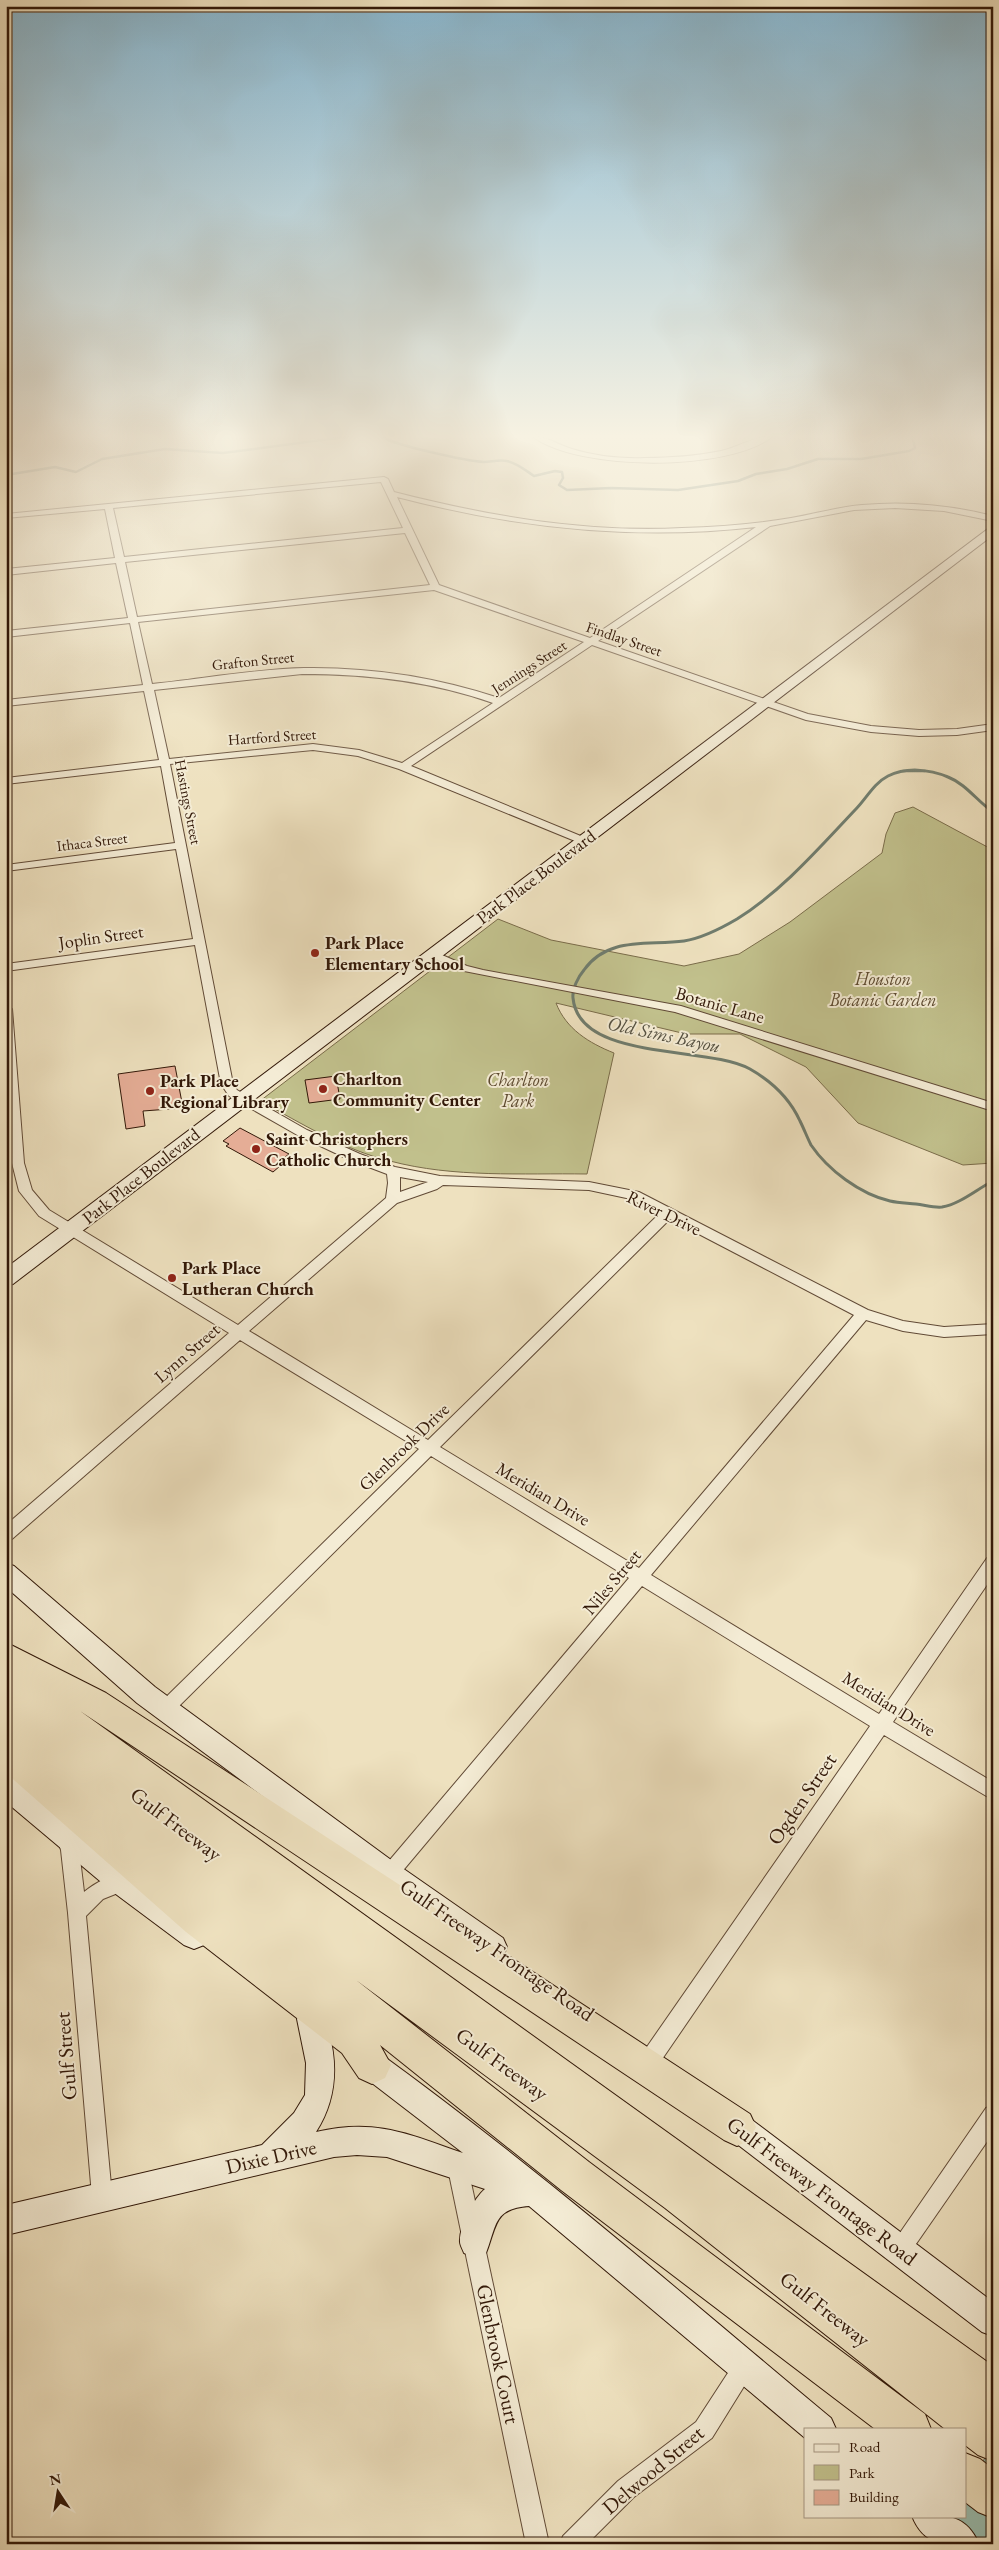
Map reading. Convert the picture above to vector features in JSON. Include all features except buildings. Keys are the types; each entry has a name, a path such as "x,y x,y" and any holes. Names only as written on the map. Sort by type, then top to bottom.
{"highway":[{"path":"6,1657 95,1703 123,1721 239,1800 737,2127"},
{"name":"Gulf Freeway","path":"6,1670 76,1727 916,2357 993,2440"},
{"name":"Gulf Freeway","path":"6,1695 291,1912 679,2194 916,2357 993,2391"},
{"name":"Gulf Freeway","path":"6,1726 575,2176 895,2416"},
{"path":"6,1752 198,1920 355,2040 372,2065"},
{"path":"966,2475 993,2497"}],"street":[{"name":"Hastings Street","path":"120,555 165,762 227,1084 232,1093 242,1098"},
{"path":"6,572 169,555"},
{"path":"420,555 435,587"},
{"name":"Jennings Street","path":"403,767 721,555"},
{"name":"Park Place Boulevard","path":"6,1279 959,555"},
{"name":"Findlay Street","path":"6,634 435,587 806,717 871,729 919,733 964,731 993,727"},
{"name":"Grafton Street","path":"6,704 302,671 372,672 443,683 501,702"},
{"name":"Hartford Street","path":"6,781 313,747 359,754 403,767 584,840"},
{"name":"Ithaca Street","path":"6,868 181,845"},
{"name":"Joplin Street","path":"6,968 200,941"},
{"name":"Botanic Lane","path":"433,954 463,968 498,976 647,1002 696,1014 993,1107"},
{"path":"6,1009 12,1164 34,1203 71,1230"},
{"name":"River Drive","path":"242,1098 319,1140 355,1157 393,1171 440,1180 590,1186 634,1195 863,1314 903,1326 944,1332 993,1329"},
{"path":"392,1200 395,1183 393,1171"},
{"name":"Lynn Street","path":"6,1534 392,1200 432,1186 440,1180"},
{"name":"Glenbrook Drive","path":"166,1708 668,1213"},
{"name":"Meridian Drive","path":"71,1230 993,1792"},
{"name":"Niles Street","path":"389,1874 642,1578 863,1314"},
{"name":"Ogden Street","path":"650,2060 993,1563"},
{"name":"Gulf Freeway Frontage Road","path":"6,1573 146,1695 389,1874 579,2007 993,2321"},
{"path":"12,1798 65,1837 122,1883 435,2110 819,2428"},
{"name":"Gulf Street","path":"65,1837 70,1850 77,1912 102,2196"},
{"path":"77,1912 97,1891 107,1886 122,1883"},
{"path":"270,2157 299,2133 320,2095 322,2077 311,2019"},
{"path":"900,2250 993,2115"},
{"name":"Dixie Drive","path":"6,2220 334,2142 357,2140 387,2142 534,2191"},
{"name":"Glenbrook Court","path":"457,2164 538,2544"},
{"path":"475,2242 479,2221 485,2209 497,2197 511,2192 534,2191"},
{"name":"Delwood Street","path":"571,2544 626,2489 704,2430 745,2366"},
{"path":"930,2518 962,2544"}],"green space":[{"name":"Houston Botanic Garden","path":"913,807 993,850 993,1163 963,1165 858,1123 806,1067 740,1034 686,1034 556,1003 572,1028 587,1040 614,1053 587,1174 488,1174 439,1170 390,1161 339,1143 260,1101 498,919 551,940 684,966 739,954 790,922 882,853 886,834 895,813"}],"shaded area":[{"path":"993,2444 993,2544 936,2544 950,2518 966,2518 966,2490"}],"waterway":[{"path":"925,771 902,771 883,779 828,839 785,882 754,908 737,919 698,938 684,941 629,945 605,952 594,959 582,973 573,991 573,998 581,1018 597,1033 620,1042 730,1062 758,1074 779,1091 791,1105 811,1145 826,1163 846,1180 867,1193 893,1202 942,1207 962,1200 993,1181"},
{"name":"Old Sims Bayou","path":"903,771 925,771"},
{"name":"Old Sims Bayou","path":"925,771 941,774 954,780 993,812"}],"place":[{"name":"Park Place Elementary School","path":"315,953"},
{"name":"Charlton Community Center","path":"323,1089"},
{"name":"Park Place Regional Library","path":"150,1091"},
{"name":"Saint Christophers Catholic Church","path":"256,1149"},
{"name":"Park Place Lutheran Church","path":"172,1278"}],"park label":[{"name":"Charlton Park","path":"518,1090"}]}
